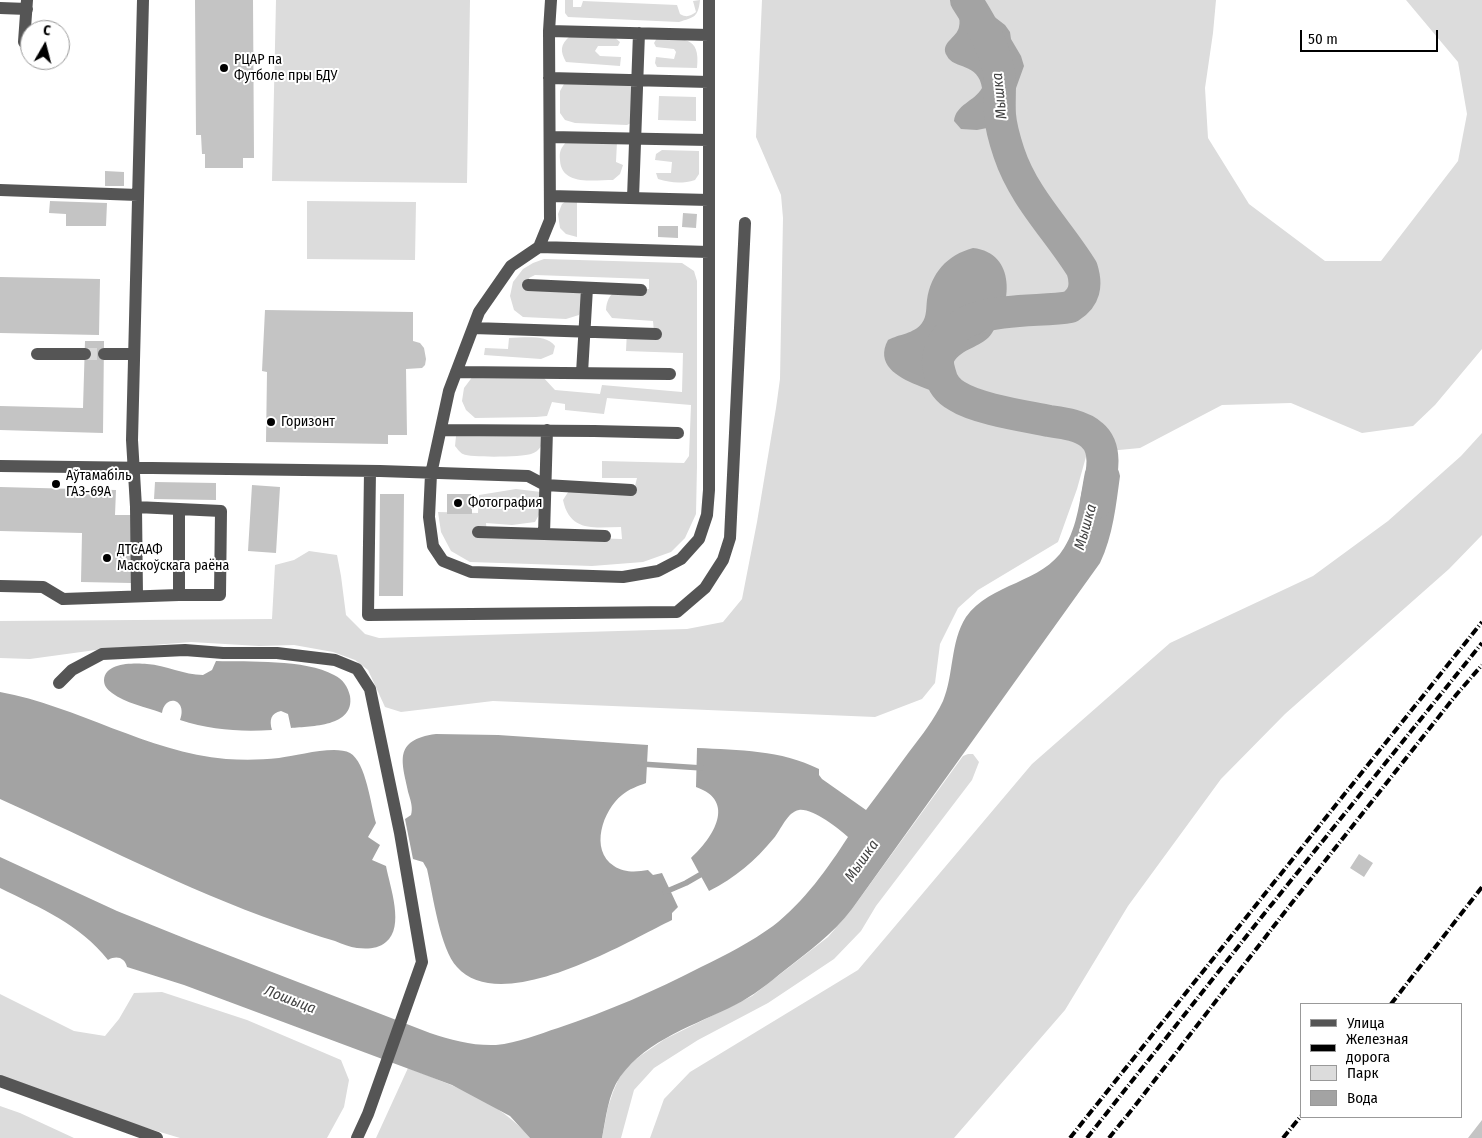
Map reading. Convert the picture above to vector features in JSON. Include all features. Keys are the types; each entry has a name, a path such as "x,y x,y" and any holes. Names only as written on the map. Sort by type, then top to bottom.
{"lane":[{"path":"137,596 136,507 132,468 143,0"},
{"path":"551,0 549,31 550,220 539,247 511,266 479,312 449,390 431,474 428,517 432,546 443,561 471,572 623,577 658,571 681,559 699,539 707,515 709,490 708,0"},
{"path":"0,8 27,4 26,20"},
{"path":"549,31 709,35"},
{"path":"633,198 639,33"},
{"path":"550,78 709,82"},
{"path":"550,137 709,140"},
{"path":"0,190 138,195"},
{"path":"550,196 709,200"},
{"path":"370,471 368,615 677,612 705,588 723,560 730,538 745,223"},
{"path":"539,247 709,252"},
{"path":"528,286 641,290"},
{"path":"582,373 587,288"},
{"path":"472,328 656,334"},
{"path":"37,354 85,354"},
{"path":"104,354 134,354"},
{"path":"456,372 670,374"},
{"path":"441,430 678,433"},
{"path":"544,534 547,430"},
{"path":"0,466 370,471 528,476 545,485 631,490"},
{"path":"0,586 43,587 63,599 220,595 221,510 136,507"},
{"path":"179,509 179,595"},
{"path":"478,532 605,536"},
{"path":"59,683 72,670 102,654 176,650 223,653 276,653 335,660 357,669 370,689 400,833 422,962 378,1088 356,1138"},
{"path":"0,1081 158,1138"}],"green space":[{"path":"276,0 470,0 467,183 272,181"},
{"path":"565,0 573,0 573,7 581,7 583,1 677,5 680,14 687,16 696,12 693,1 700,0 696,14 679,22 568,17 565,13"},
{"path":"762,0 1216,0 1205,88 1208,138 1249,204 1325,261 1381,261 1458,161 1467,114 1458,62 1406,0 1482,0 1482,349 1435,405 1413,426 1362,433 1291,403 1222,405 1140,448 1087,453 1077,489 1058,542 978,590 958,608 940,644 935,683 922,699 875,717 493,701 401,712 385,707 368,670 355,660 333,652 294,645 259,646 191,642 103,649 30,659 0,658 0,621 272,619 275,565 294,560 309,551 337,555 346,615 365,634 379,638 687,629 723,622 742,599 757,522 780,379 783,218 781,195 756,137"},
{"path":"570,36 614,37 620,42 618,46 598,46 595,51 600,56 621,57 620,66 566,62 562,48 564,42"},
{"path":"657,38 682,39 693,44 696,50 697,68 657,67 655,63 656,57 674,59 676,52 674,49 656,47 654,43"},
{"path":"564,84 633,85 633,122 627,125 575,123 565,120 560,113 560,91"},
{"path":"659,96 696,97 696,121 658,120"},
{"path":"567,141 617,142 616,162 623,165 620,174 613,180 588,181 572,178 562,168 560,160 562,148"},
{"path":"662,150 699,151 699,174 695,180 676,182 658,179 656,173 671,173 672,162 655,160 656,154"},
{"path":"569,199 577,199 577,237 566,234 560,228 558,214 562,204"},
{"path":"307,201 416,202 415,260 307,259"},
{"path":"544,259 682,263 694,271 697,281 696,514 685,538 671,552 643,562 592,566 470,562 451,551 441,532 438,512 478,513 479,495 516,489 541,492 542,509 535,522 512,525 486,523 487,535 622,539 621,527 585,526 571,518 566,511 563,500 570,489 635,486 637,478 602,478 602,461 684,463 689,456 691,405 607,398 604,414 565,410 565,404 552,402 547,416 475,418 466,410 462,401 464,388 473,376 542,376 555,390 600,394 602,385 682,392 683,353 626,351 627,331 654,332 653,321 612,318 606,310 611,296 615,292 627,289 649,289 649,279 535,275 529,278 528,282 574,289 581,294 584,306 579,315 566,319 523,317 514,310 510,296 513,282 523,269"},
{"path":"509,338 540,338 546,340 555,346 553,354 541,359 484,355 485,348 508,349"},
{"path":"1482,433 1482,535 1449,569 1285,714 1221,779 1128,906 1065,1010 954,1138 650,1138 664,1099 690,1072 858,970 1032,764 1170,643 1313,576 1388,521 1461,456"},
{"path":"456,436 543,436 540,447 534,453 497,457 462,453 455,446"},
{"path":"973,754 979,762 972,780 876,906 861,931 834,959 768,1003 698,1040 654,1068 634,1090 621,1138 602,1138 613,1092 619,1078 628,1066 665,1039 752,996 828,937 852,909 963,756"},
{"path":"162,992 247,1020 341,1060 349,1080 344,1107 327,1138 180,1138 107,1116 0,1076 0,994 74,1031 105,1036 119,1019 134,993"},
{"path":"408,1068 474,1095 490,1104 518,1125 530,1138 376,1138"},
{"path":"0,1106 20,1113 74,1138 0,1138"}],"water":[{"path":"955,0 983,0 992,15 1005,25 1010,32 1011,39 1021,56 1024,66 1011,102 1003,117 996,124 987,128 977,130 961,129 954,121 958,111 975,97 982,88 976,74 950,60 945,51 947,44 959,27"},
{"path":"973,248 987,252 997,259 1004,270 1006,295 1004,309 999,322 988,338 964,352 955,360 951,369 952,385 948,392 932,391 909,382 896,374 886,363 884,356 885,348 888,340 911,332 919,327 926,314 929,290 936,274 955,255"},
{"name":"Лошыца","path":"1103,459 1115,464 1120,476 1111,531 1100,563 852,909 820,942 755,993 735,1005 673,1034 631,1064 620,1077 613,1091 602,1138 530,1138 510,1116 452,1085 184,985 127,967 120,958 108,960 85,936 72,927 44,910 0,888 0,857 117,911 189,940 430,1033 463,1042 479,1045 496,1045 512,1042 595,1015 684,976 738,948 773,926 805,895 824,872 848,837 818,815 804,810 795,811 774,838 752,861 736,875 709,891 691,858 713,830 718,810 716,801 708,793 696,787 697,748 760,752 805,763 819,769 819,775 822,779 866,810 932,721 943,701 957,637 966,617 988,597 1043,569 1055,560 1069,539 1078,511 1085,472 1092,462"},
{"path":"216,661 276,662 308,666 322,670 337,677 345,684 350,696 350,706 346,714 339,719 320,725 291,728 288,714 281,711 273,715 272,730 226,730 180,720 181,707 175,701 167,703 162,713 129,702 112,693 104,682 109,670 121,665 154,665 203,675 212,670"},
{"path":"0,692 57,707 168,748 197,755 252,760 335,750 350,753 356,758 364,775 376,823 368,837 380,845 372,860 386,866 395,906 395,927 392,935 380,946 357,948 315,935 245,910 174,880 0,799"},
{"path":"436,734 498,735 648,745 646,783 622,795 609,810 601,830 602,850 606,859 622,870 648,870 653,875 662,873 678,907 672,913 672,920 595,958 563,971 532,980 503,984 477,980 457,967 451,959 442,935 427,869 423,862 413,859 405,819 411,815 412,807 404,772 403,754 406,747 412,741"}],"building":[{"name":"РЦАР па Футболе пры БДУ","path":"195,0 253,0 254,158 243,158 243,168 205,168 205,154 202,154 201,135 196,135"},
{"path":"105,171 124,172 124,186 105,186"},
{"path":"50,201 107,203 106,226 66,226 66,214 49,213"},
{"path":"683,213 697,214 696,228 682,227"},
{"path":"658,226 678,226 678,238 658,237"},
{"path":"0,277 100,279 99,335 0,333"},
{"path":"265,310 413,312 413,341 420,343 424,348 426,359 425,365 422,368 406,369 407,435 388,435 388,444 266,442 267,372 262,371"},
{"path":"85,341 104,341 103,433 0,430 0,406 83,408"},
{"path":"155,482 216,483 216,500 154,499"},
{"path":"252,485 280,487 276,553 248,551"},
{"name":"ДТСААФ Маскоўскага раёна","path":"0,487 116,490 115,515 133,515 131,583 81,582 82,533 0,531"},
{"path":"380,494 404,494 403,596 379,596"},
{"path":"447,494 472,494 472,514 447,514"},
{"path":"1359,854 1373,863 1364,877 1350,868"},
{"path":"1482,1120 1482,1138 1468,1138"}],"waterway":[{"name":"Мышка","path":"966,0 986,35 997,63 1000,78 1001,125 1015,169 1032,199 1082,269 1084,291 1079,300 1070,307 996,314 977,318 960,326 947,337 939,354 939,371 948,389 966,401 1001,412 1072,425 1092,435 1098,442 1102,458 1101,477 1096,503"},
{"path":"641,764 702,768"},
{"path":"665,892 705,872"}],"tunnel":[{"path":"85,354 104,354"}],"railway":[{"path":"1070,1138 1482,622"},
{"path":"1087,1138 1482,643"},
{"path":"1109,1138 1291,904 1456,695 1482,665"},
{"path":"1392,1003 1482,887"},
{"path":"1283,1138 1300,1117"}],"place":[{"name":"РЦАР па Футболе пры БДУ","path":"224,68"},
{"name":"Горизонт","path":"271,422"},
{"name":"Аўтамабіль ГАЗ-69А","path":"56,484"},
{"name":"Фотография","path":"458,503"},
{"name":"ДТСААФ Маскоўскага раёна","path":"107,558"}]}
